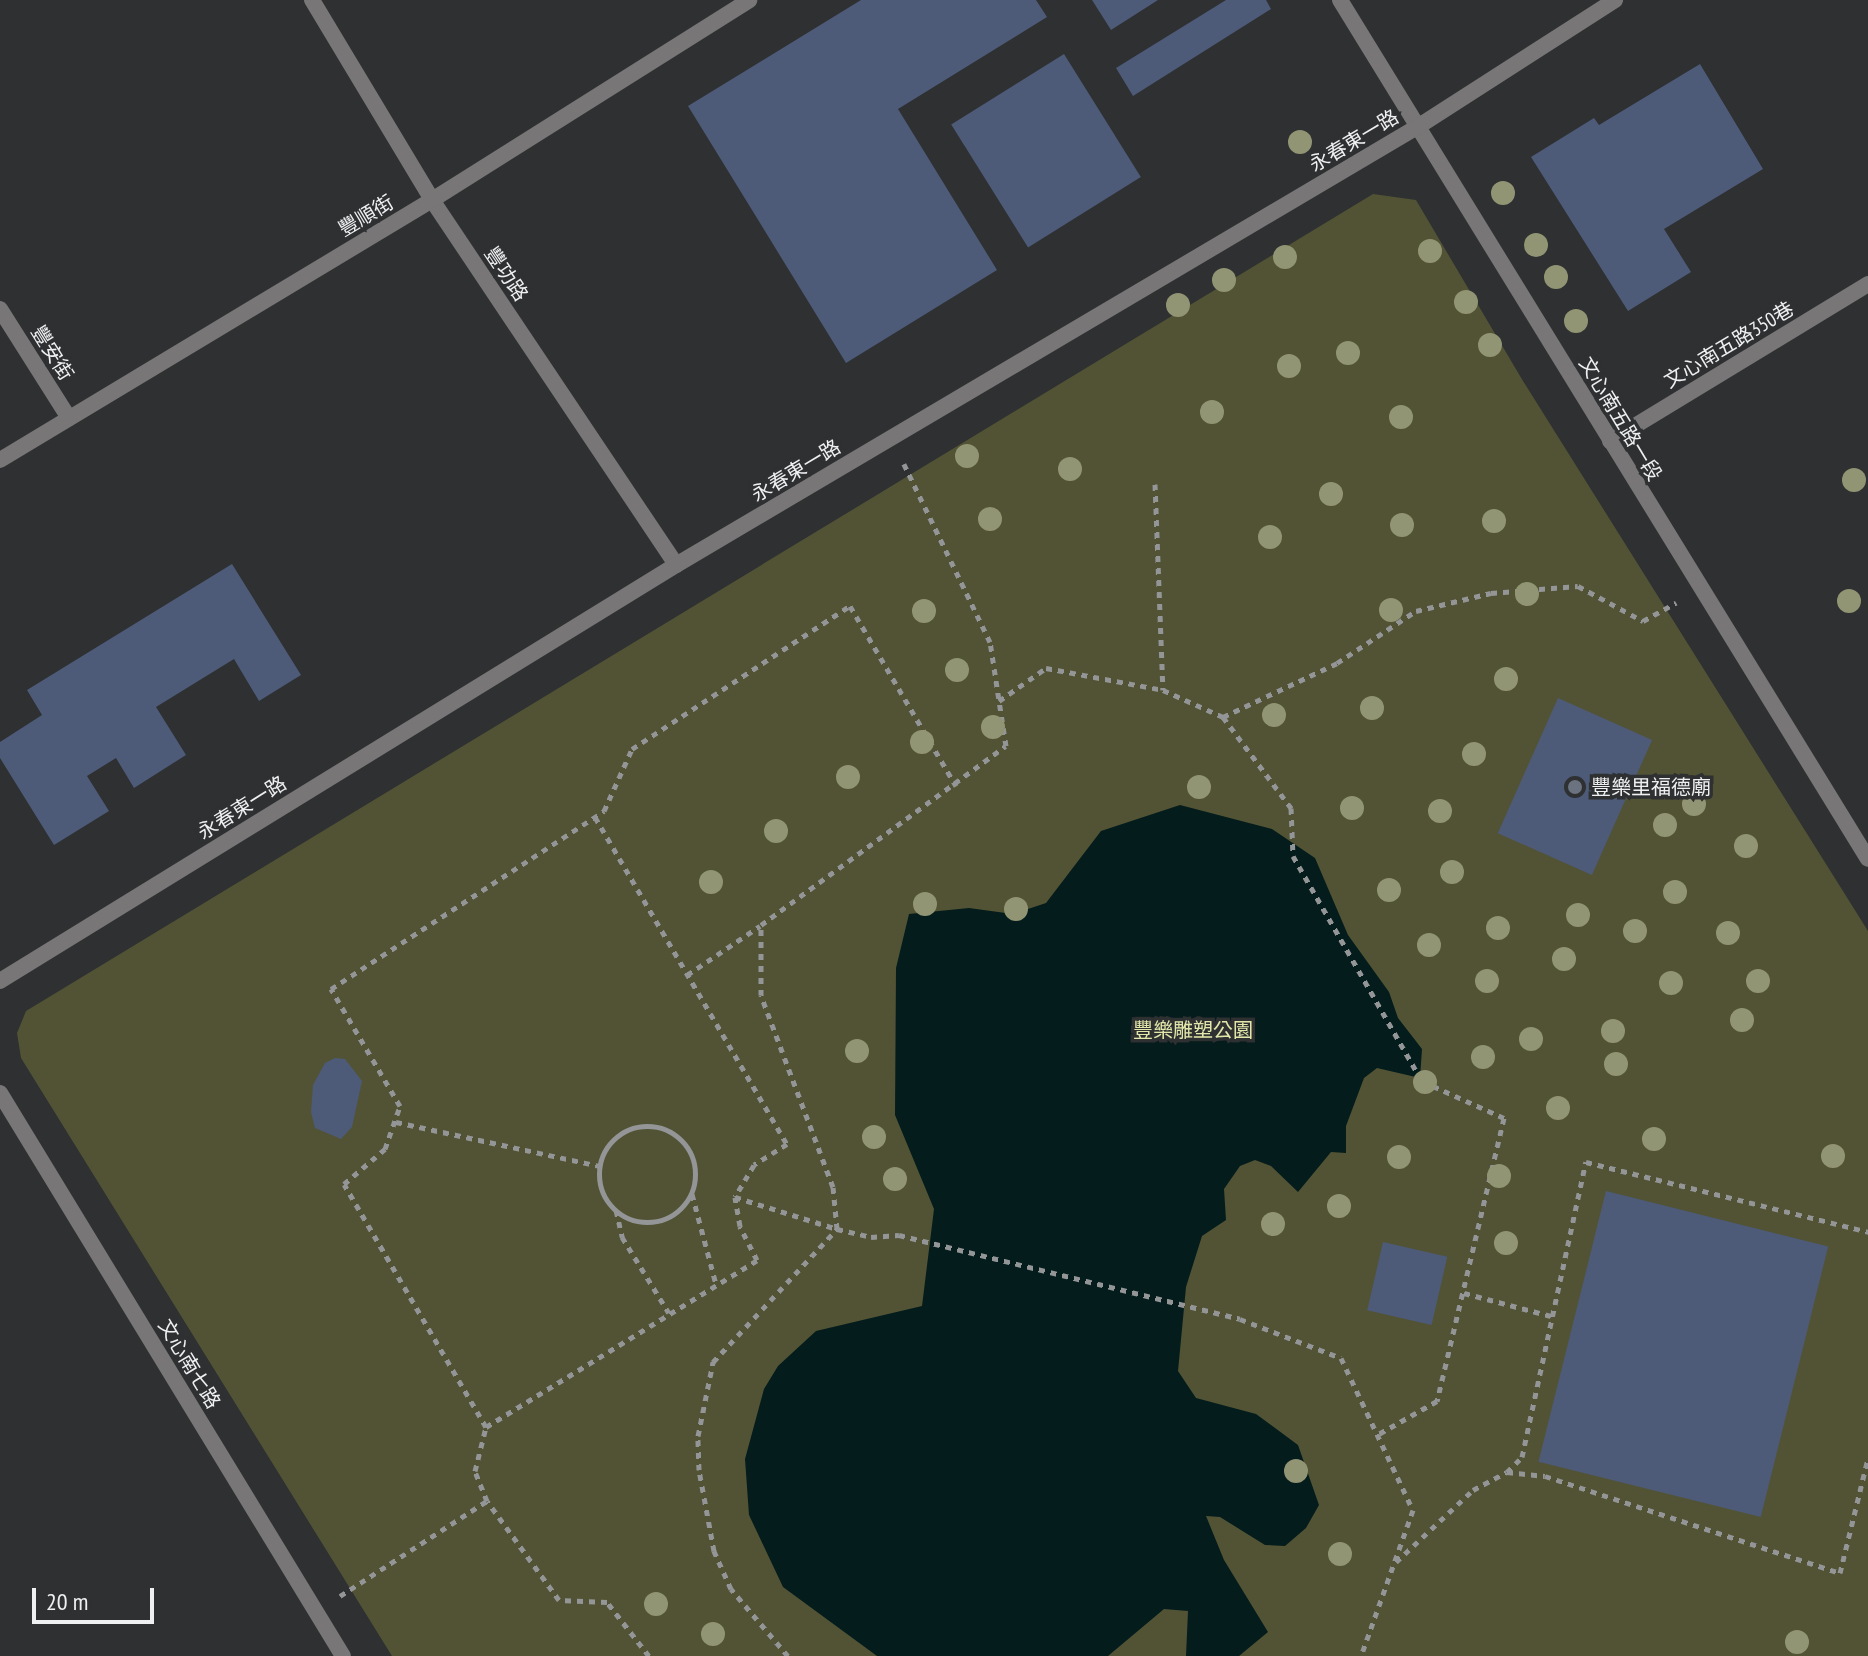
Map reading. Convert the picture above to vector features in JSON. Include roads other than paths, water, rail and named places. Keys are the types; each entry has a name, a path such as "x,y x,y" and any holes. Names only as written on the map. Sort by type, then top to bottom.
{"street":[{"name":"豐功路","path":"312,0 432,200 676,565"},
{"name":"豐順街","path":"0,460 432,200 749,0"},
{"name":"文心南五路一段","path":"1340,0 1868,859"},
{"name":"永春東一路","path":"0,981 676,565 1419,126 1615,0"},
{"name":"文心南五路350巷","path":"1610,441 1868,284"},
{"name":"豐安街","path":"0,309 69,418"},
{"name":"文心南七路","path":"0,1093 343,1656"}],"water":[{"path":"1180,805 1272,829 1315,858 1348,935 1389,992 1398,1018 1422,1049 1420,1078 1377,1068 1364,1078 1346,1126 1346,1153 1331,1152 1298,1192 1271,1166 1255,1160 1240,1166 1224,1189 1226,1220 1202,1236 1186,1287 1178,1371 1196,1398 1256,1414 1298,1445 1319,1505 1306,1528 1285,1546 1265,1545 1220,1517 1206,1516 1224,1560 1268,1632 1239,1656 1186,1656 1188,1611 1164,1609 1108,1656 877,1656 783,1587 749,1515 745,1459 764,1389 778,1366 816,1331 922,1306 934,1209 895,1115 896,968 909,914 969,908 1013,914 1046,903 1101,831"}],"place":[{"name":"豐樂里福德廟","path":"1575,787"}],"park label":[{"name":"豐樂雕塑公園","path":"1193,1030"}]}
